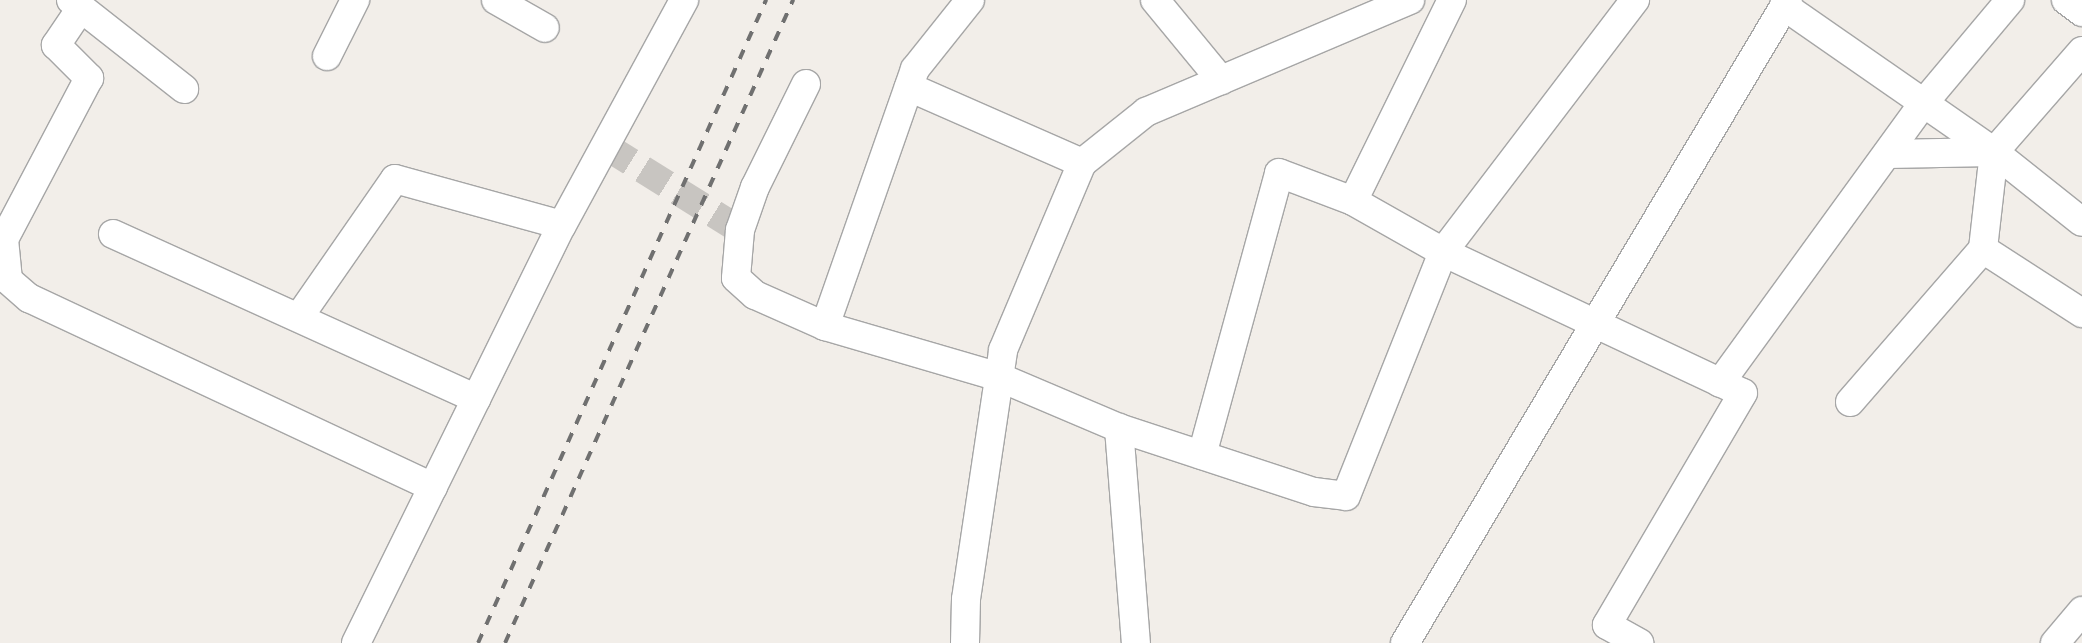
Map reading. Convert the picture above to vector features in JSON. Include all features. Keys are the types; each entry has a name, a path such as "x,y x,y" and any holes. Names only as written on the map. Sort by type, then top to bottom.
{"street":[{"path":"328,56 355,0"},
{"path":"496,0 545,28"},
{"path":"356,643 562,226 607,147 684,0"},
{"path":"825,326 915,69 970,0"},
{"path":"1155,0 1221,80"},
{"path":"966,643 966,599 1003,350 1082,163 1146,112 1410,0"},
{"path":"1353,201 1452,0"},
{"path":"806,84 755,188 740,230 736,278 755,295 825,326 999,377 1119,428 1314,492 1346,496 1443,252 1635,0"},
{"path":"1720,383 1922,105 2010,0"},
{"path":"2066,0 2082,12"},
{"path":"1405,643 1786,3 1922,105 1994,152 2080,216"},
{"path":"184,89 76,4 56,45 89,78 4,239 8,280 29,298 432,487"},
{"path":"1850,402 1983,250 1994,152 2082,51"},
{"path":"909,87 1082,163"},
{"path":"1887,154 1994,152"},
{"path":"1202,455 1278,173 1353,201 1443,252 1743,393 1607,625 1639,643"},
{"path":"299,317 395,179 562,226"},
{"path":"113,234 476,399"},
{"path":"1983,250 2082,313"},
{"path":"1119,428 1136,643"},
{"path":"2055,643 2082,611"}],"tunnel":[{"path":"607,147 740,230"}],"railway":[{"path":"478,643 766,0"},
{"path":"505,643 793,0"}]}
